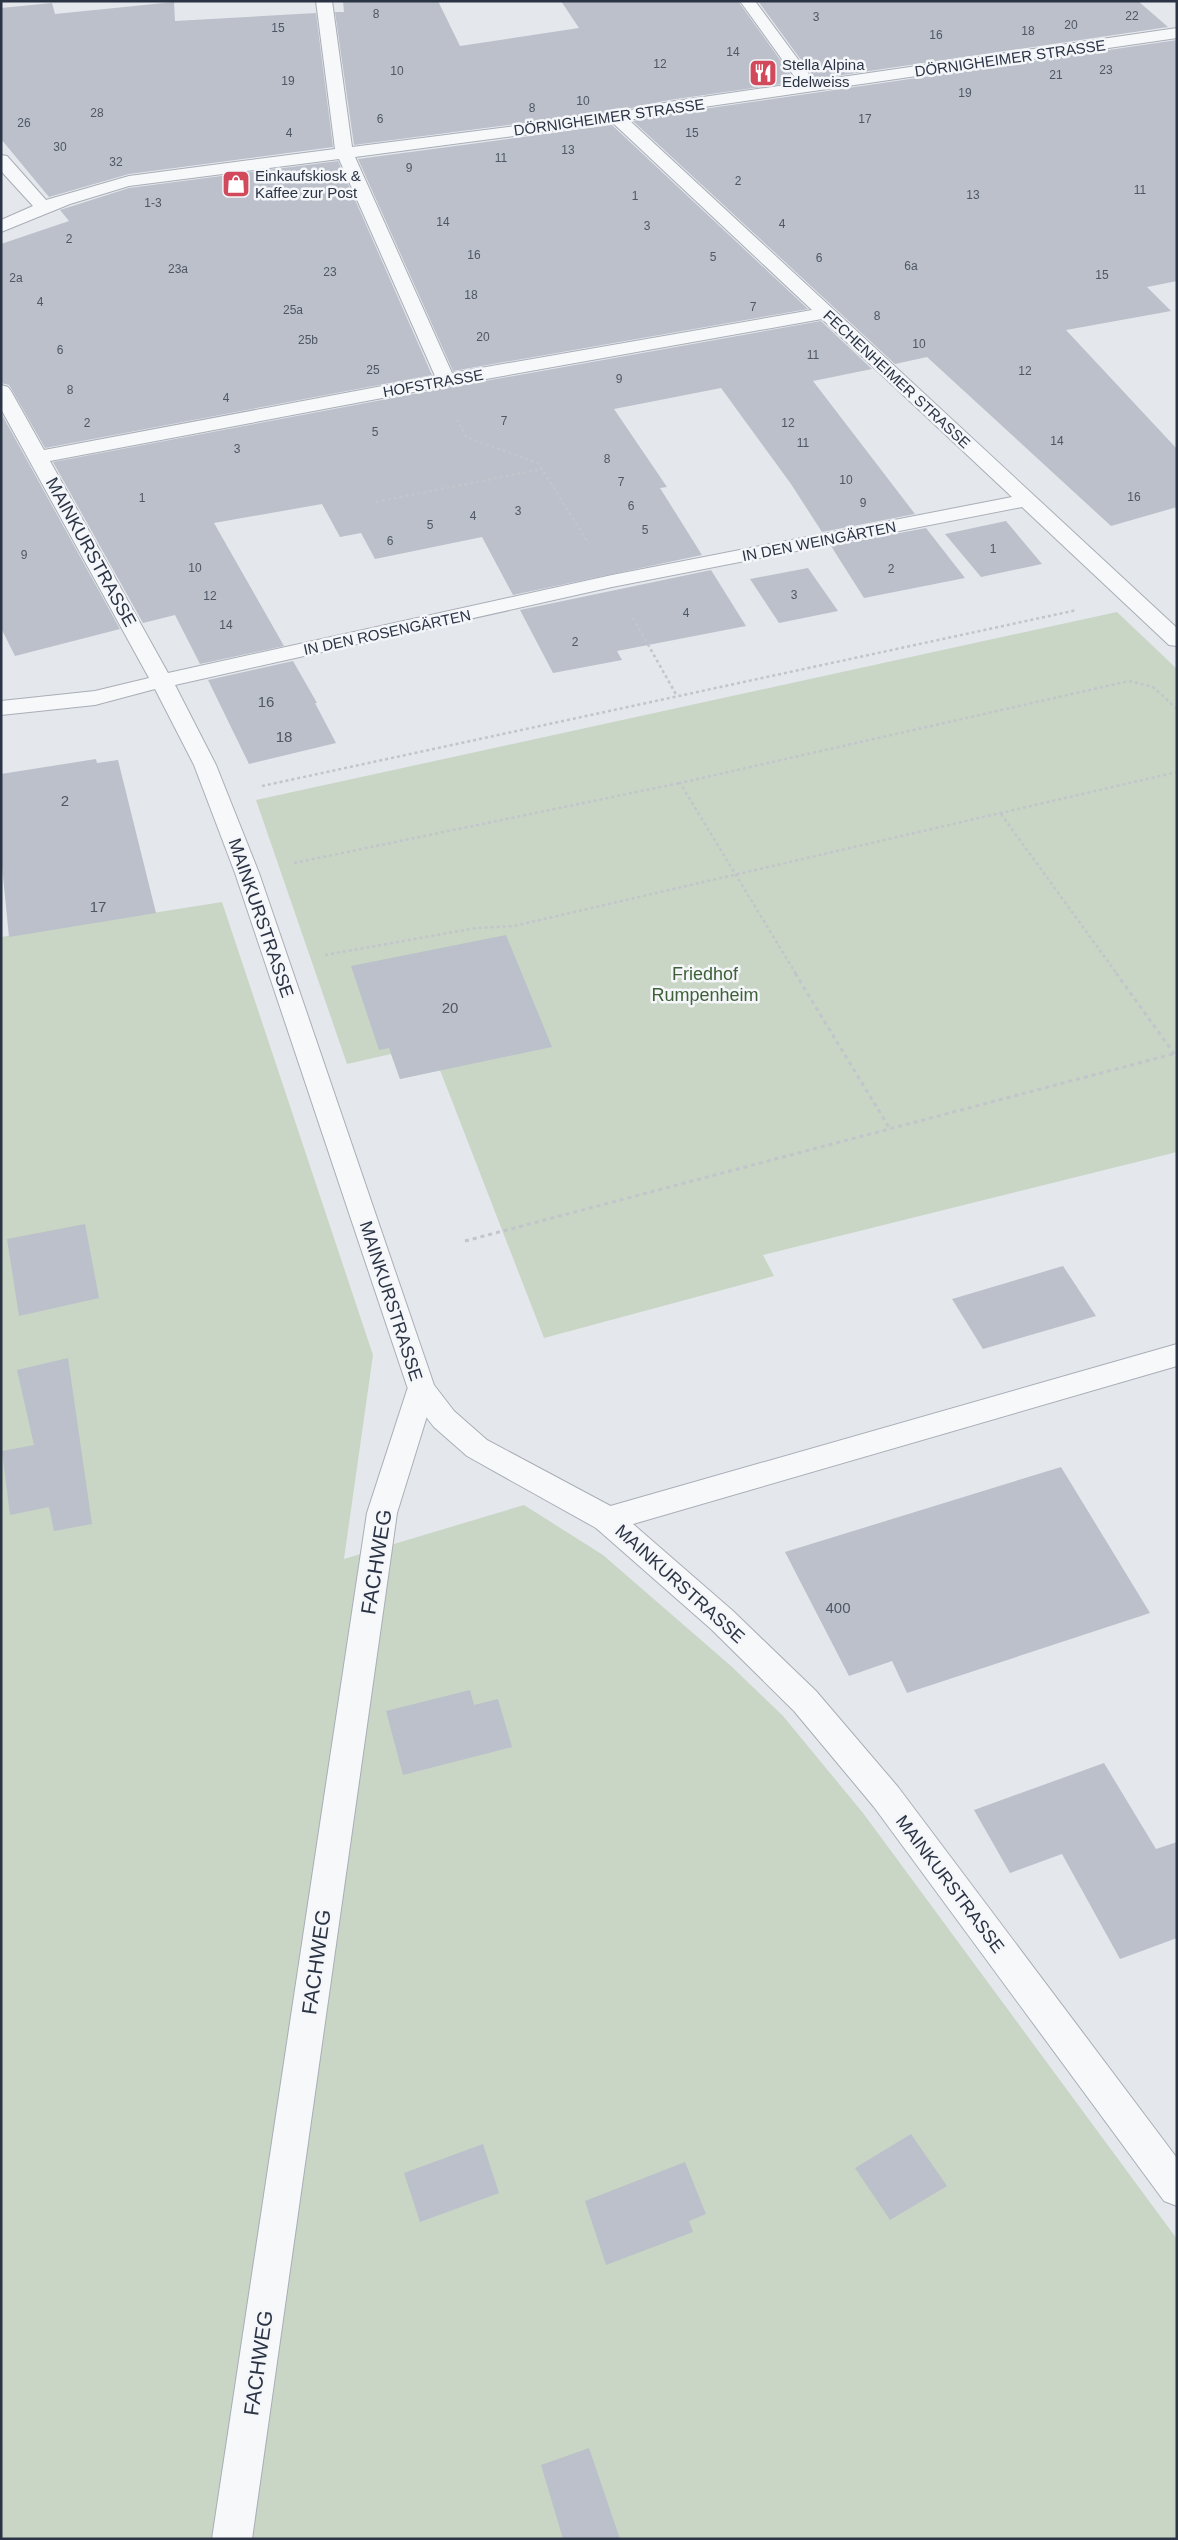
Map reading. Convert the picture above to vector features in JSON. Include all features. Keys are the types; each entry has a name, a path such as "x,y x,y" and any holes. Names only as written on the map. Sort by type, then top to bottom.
{"street":[{"path":"324,1 344,152 440,381"},
{"path":"747,1 810,87"},
{"name":"DÖRNIGHEIMER STRASSE","path":"43,206 75,195 128,181 617,118 669,108 1177,33"},
{"name":"FECHENHEIMER STRASSE","path":"617,118 1177,640"},
{"path":"1,227 43,206 3,164"},
{"name":"HOFSTRASSE","path":"39,457 440,381 827,313"},
{"name":"MAINKURSTRASSE","path":"1,391 162,682 205,765 278,964 421,1390 444,1419 477,1448 607,1519 722,1620 805,1701 886,1797 1177,2188"},
{"name":"IN DEN WEINGÄRTEN","path":"612,582 1026,500"},
{"name":"IN DEN ROSENGÄRTEN","path":"1,708 94,698 612,582"},
{"path":"607,1519 1177,1355"},
{"name":"FACHWEG","path":"232,2539 382,1512 421,1390"}],"path":[{"path":"440,381 466,436 538,463 612,582 677,696"},
{"path":"376,502 542,469"},
{"path":"216,796 1132,598"},
{"path":"246,873 680,783 1129,680 1153,686 1177,709"},
{"path":"278,964 476,928 514,926 1177,772"},
{"path":"680,783 890,1129"},
{"path":"1002,814 1177,1058"},
{"path":"466,1241 1174,1054"}],"green space":[{"name":"Friedhof Rumpenheim","path":"1117,612 1177,669 1177,1152 763,1255 774,1276 544,1338 440,1070 400,1079 391,1054 347,1064 256,800"},
{"path":"222,902 373,1355 344,1559 524,1505 603,1555 731,1666 783,1716 863,1813 1177,2239 1177,2539 1,2539 1,937"}],"building":[{"path":"343,1 438,1 460,46 579,28 561,1 738,1 796,82 669,100 617,111 354,145 335,12 344,12"},
{"path":"758,1 1138,1 1168,27 815,79"},
{"path":"174,2 175,21 316,13 333,147 129,174 49,197 1,139 1,8 52,3 55,14"},
{"path":"1177,40 1177,281 1147,287 1171,311 1066,330 1177,449 1177,507 1111,526 927,357 895,364 633,121 669,114"},
{"path":"612,125 808,309 453,371 358,159"},
{"path":"338,161 432,375 45,448 9,385 1,383 1,244 69,221 60,210 129,188"},
{"path":"821,321 872,369 813,381 915,514 822,532 791,484 721,388 614,409 667,487 660,488 702,555 513,595 482,537 375,559 361,533 340,537 322,504 214,523 284,646 200,664 175,615 143,623 53,462 435,390"},
{"path":"1,413 120,629 15,656 1,628"},
{"path":"1006,521 1042,564 981,577 945,534"},
{"path":"926,528 965,578 864,598 831,546"},
{"path":"808,568 838,611 779,623 750,579"},
{"path":"711,570 746,626 617,651 622,660 553,673 520,610"},
{"path":"293,661 317,703 315,703 336,743 249,764 208,680"},
{"path":"96,759 97,763 118,760 156,913 9,937 1,856 1,774"},
{"path":"506,935 552,1047 400,1079 389,1048 379,1050 351,966"},
{"path":"85,1224 99,1298 19,1316 7,1239"},
{"path":"1063,1266 1096,1316 983,1349 952,1299"},
{"path":"68,1358 92,1524 54,1531 49,1507 10,1515 2,1451 34,1445 17,1370"},
{"path":"1061,1467 1150,1613 907,1693 892,1661 849,1676 785,1552"},
{"path":"470,1690 474,1705 498,1699 512,1747 403,1775 386,1711"},
{"path":"1104,1763 1156,1849 1177,1842 1177,1938 1120,1959 1062,1854 1010,1873 974,1810"},
{"path":"911,2134 947,2186 890,2220 855,2168"},
{"path":"483,2144 499,2193 420,2222 404,2173"},
{"path":"685,2162 706,2214 689,2221 693,2232 606,2265 585,2201"},
{"path":"589,2448 620,2539 563,2539 541,2465"}],"place":[{"name":"Stella Alpina Edelweiss","path":"763,73"},
{"name":"Einkaufskiosk & Kaffee zur Post","path":"236,184"}]}
